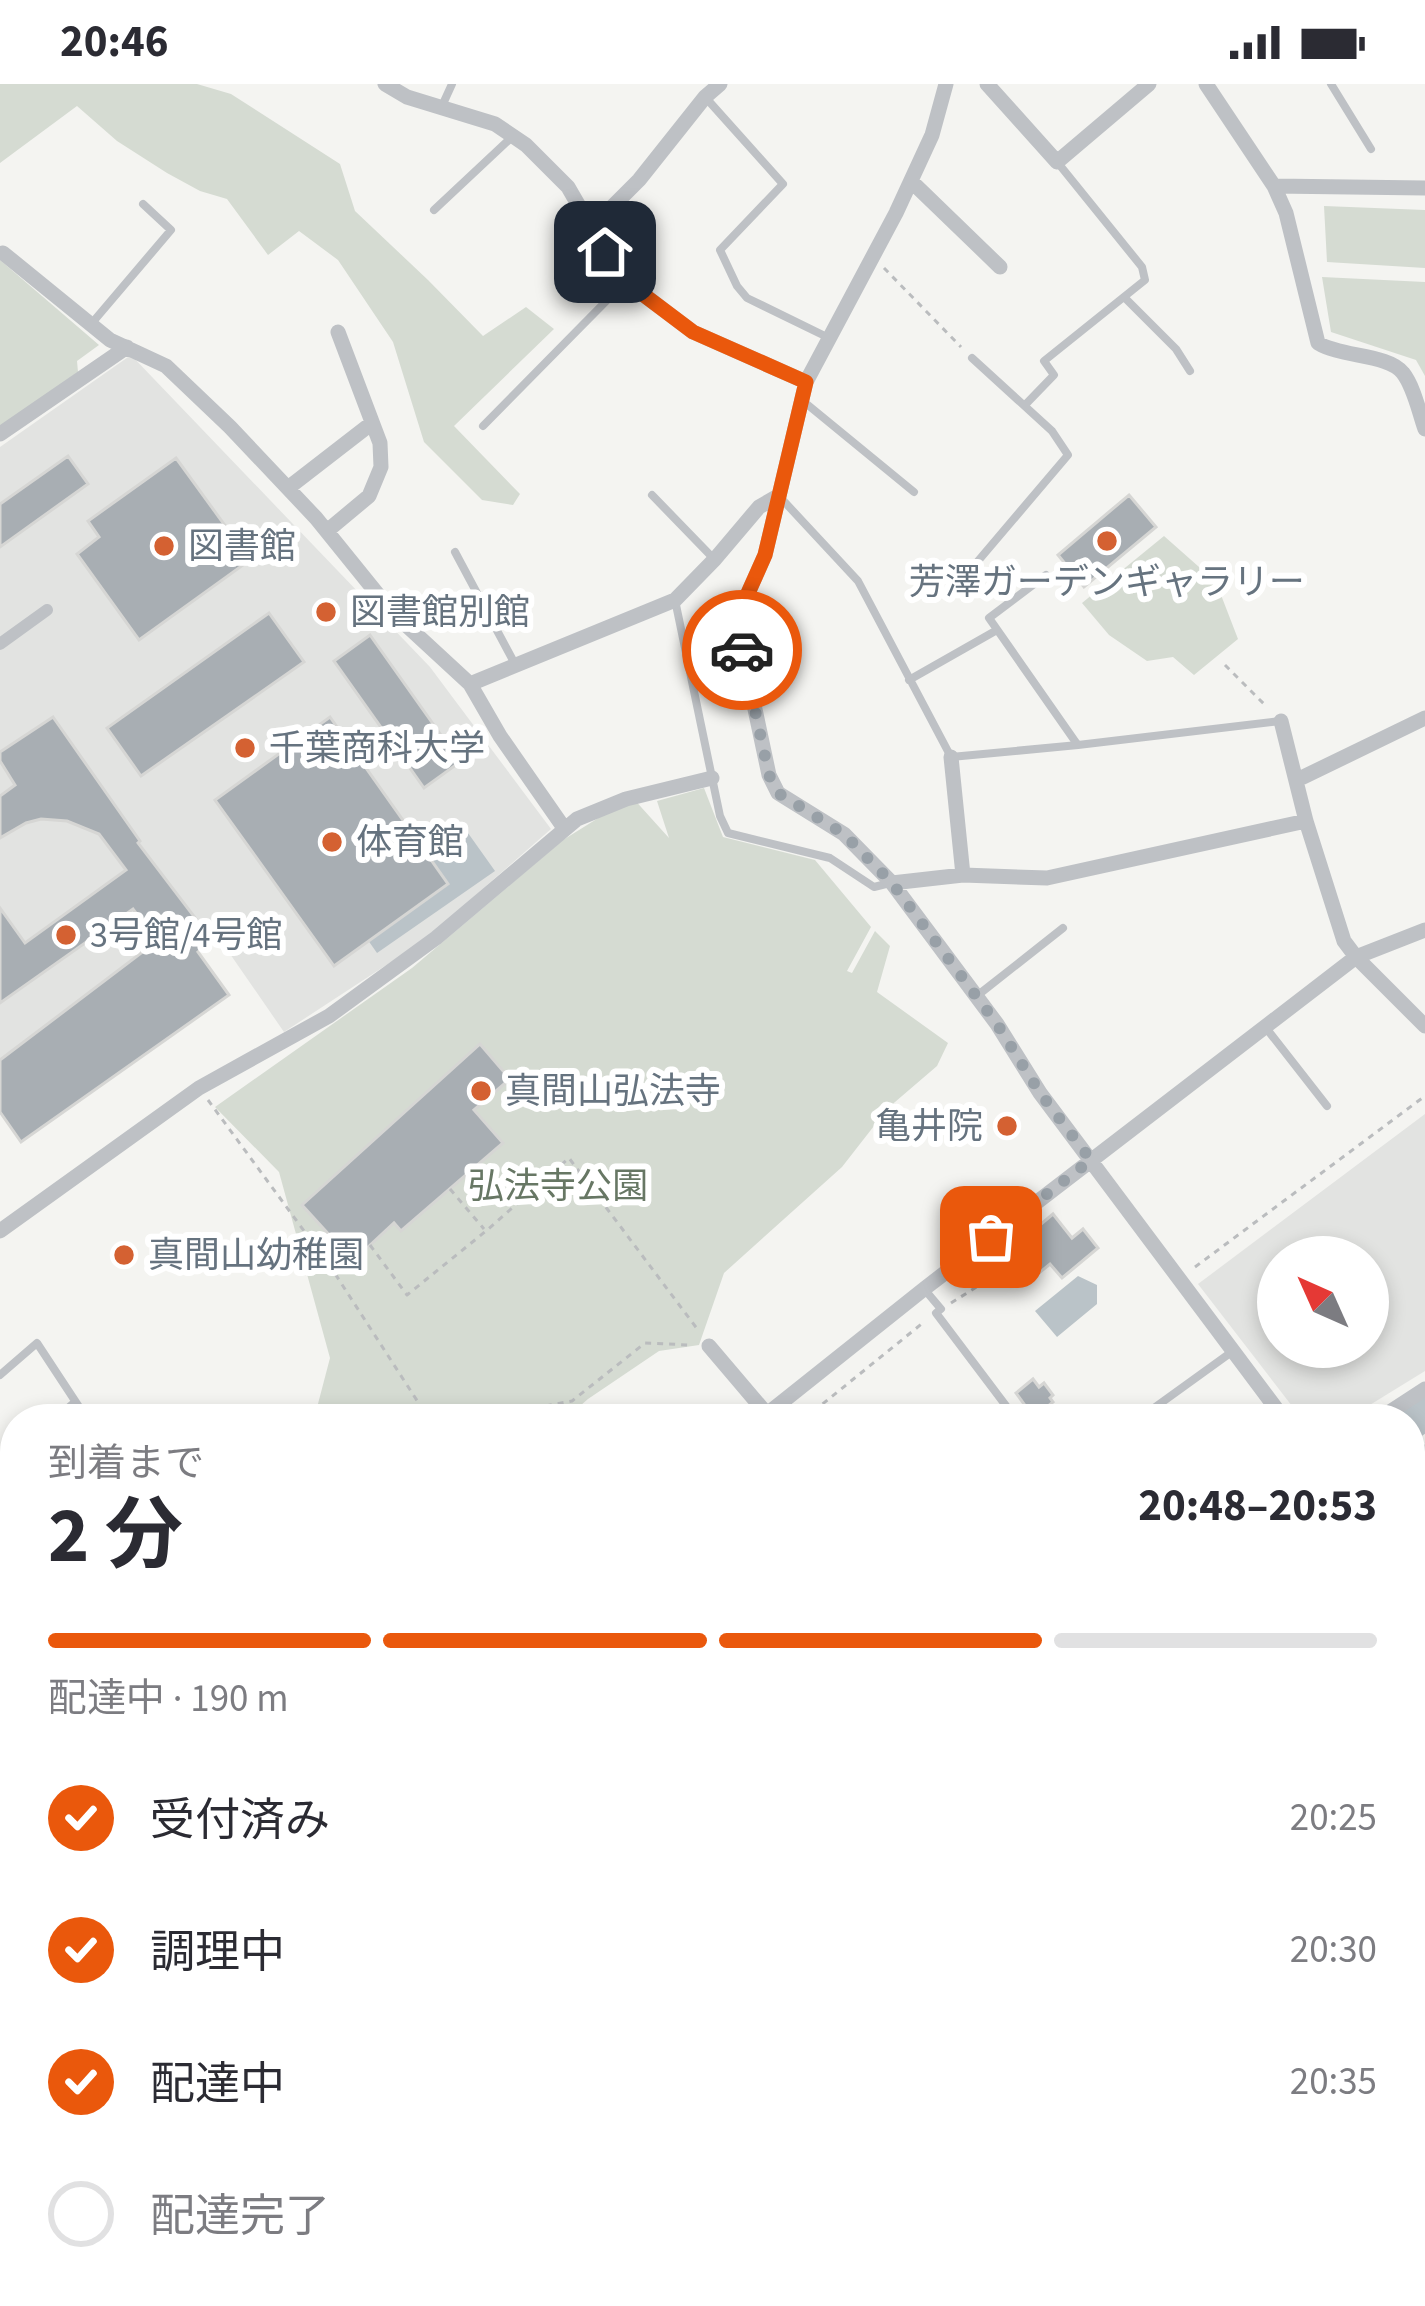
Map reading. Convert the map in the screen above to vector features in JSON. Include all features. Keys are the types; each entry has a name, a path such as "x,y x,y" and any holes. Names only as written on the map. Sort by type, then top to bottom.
{"street":[{"path":"385,84 407,97 495,124 513,136 568,187 620,277 693,332 806,382"},
{"path":"946,84 932,135 911,181 806,382 765,555 736,620 769,775 778,793 844,834 892,883 997,1024 1040,1093 1273,1404"},
{"path":"987,84 1057,162 1149,84"},
{"path":"1206,84 1274,186 1286,213 1318,343 1395,365 1406,375 1425,430"},
{"path":"590,228 639,180 715,88"},
{"path":"911,181 1000,267"},
{"path":"1274,186 1425,188"},
{"path":"3,253 110,340 166,367 288,488 392,612 470,684 564,828"},
{"path":"327,531 369,496 380,467 380,443 338,332"},
{"path":"0,434 127,347"},
{"path":"288,488 372,423"},
{"path":"470,684 675,600 759,507 778,496"},
{"path":"0,644 47,610"},
{"path":"1297,780 1425,718"},
{"path":"1281,721 1306,820 1345,941 1425,1026"},
{"path":"951,757 963,874"},
{"path":"0,1231 200,1088 329,1016 436,938 578,818 626,799 712,778"},
{"path":"892,883 963,874 1047,878 1306,820"},
{"path":"782,1404 924,1288 1356,957 1425,930"},
{"path":"709,1346 756,1404"}],"lane":[{"path":"441,107 452,84"},
{"path":"1331,84 1371,149"},
{"path":"715,88 783,184 721,250 737,286 746,298 830,339"},
{"path":"434,210 513,136"},
{"path":"1025,406 1054,375 1044,361 1145,280 1142,267 1057,162"},
{"path":"92,325 171,230 142,203"},
{"path":"483,426 626,282"},
{"path":"1124,297 1176,349 1190,371"},
{"path":"968,578 1068,454 1052,431 973,358"},
{"path":"802,400 914,493"},
{"path":"652,495 715,559"},
{"path":"778,496 858,581 951,757 1281,721"},
{"path":"454,552 515,666"},
{"path":"1046,575 989,618 1078,745"},
{"path":"675,600 720,816 728,833 830,858 874,887 892,883"},
{"path":"909,680 997,630"},
{"path":"976,996 1063,928"},
{"path":"1265,1026 1327,1106"},
{"path":"924,1288 1005,1404"},
{"path":"0,1375 37,1343 73,1404"},
{"path":"1160,1404 1233,1351"}],"path":[{"path":"874,258 973,358"},
{"path":"1225,665 1281,721"},
{"path":"200,1088 332,1269 419,1404"},
{"path":"1179,1279 1425,1096"},
{"path":"370,1245 407,1295 569,1158 709,1346"},
{"path":"450,1189 486,1231"},
{"path":"823,1404 939,1311 1010,1266"},
{"path":"556,1404 572,1401 645,1343 709,1346"}],"shaded area":[{"name":"千葉商科大学","path":"131,355 430,667 551,829 423,941 284,1032 219,938 0,1094 0,447"},
{"path":"463,826 495,871 377,953 346,909"},
{"path":"1425,1114 1425,1371 1371,1404 1290,1404 1263,1368 1389,1368 1389,1236 1262,1236"},
{"path":"1257,1240 1257,1361 1198,1284"},
{"path":"1078,1276 1097,1285 1097,1304 1057,1337 1035,1311"}],"green space":[{"path":"0,84 197,84 231,94 340,164 355,211 483,336 526,307 554,329 454,426 520,494 513,505 482,500 424,442 393,342 338,260 299,231 268,255 227,199 167,173 117,141 77,106 0,163"},
{"path":"1324,206 1425,210 1425,268 1327,262"},
{"path":"0,260 99,345 77,361 78,372 0,427"},
{"path":"1322,277 1425,282 1425,376 1416,360 1331,332"},
{"path":"1164,536 1216,582 1238,639 1194,675 1173,657 1147,661 1109,635 1082,603"},
{"name":"弘法寺公園","path":"704,788 723,837 815,860 871,927 847,971 852,973 875,931 890,946 877,992 948,1043 937,1066 888,1108 842,1167 724,1273 699,1345 659,1351 582,1404 318,1404 330,1358 279,1172 215,1107 412,968 563,840 632,797 669,838 657,801"}],"building":[{"path":"68,456 88,484 0,547 0,504"},
{"name":"図書館","path":"176,458 250,560 139,640 77,554 99,537 88,521"},
{"name":"芳澤ガーデンギャラリー","path":"1129,495 1156,527 1084,587 1058,555"},
{"path":"269,613 304,662 141,776 107,728"},
{"path":"370,635 460,762 424,788 334,661"},
{"path":"53,717 138,843 212,940 198,952 229,995 21,1142 0,1112 0,1060 157,941 133,909 0,1003 0,908 25,943 126,870 99,834 67,821 41,819 0,838 0,796 15,785 0,761 0,752"},
{"name":"体育館","path":"330,717 448,884 334,966 215,800"},
{"path":"480,1044 510,1079 474,1110 503,1143 401,1231 394,1223 353,1261 302,1205"},
{"path":"1053,1214 1072,1238 1083,1229 1098,1248 1062,1278 1050,1264 1028,1282 1007,1263 1011,1259 1004,1250"},
{"path":"1033,1379 1039,1387 1044,1383 1053,1402 1024,1404 1016,1393"}],"way so far":[{"path":"742,650 769,775 778,793 844,834 892,883 1091,1160 991,1237"}],"place":[{"name":"芳澤ガーデンギャラリー","path":"1107,541"},
{"name":"図書館","path":"164,546"},
{"name":"図書館別館","path":"326,612"},
{"name":"千葉商科大学","path":"245,748"},
{"name":"体育館","path":"332,842"},
{"name":"3号館/4号館","path":"66,935"},
{"name":"真間山弘法寺","path":"481,1091"},
{"name":"亀井院","path":"1007,1126"},
{"name":"真間山幼稚園","path":"124,1255"}],"route":[{"path":"605,252 620,277 693,332 806,382 765,555 736,620 742,650"}]}
